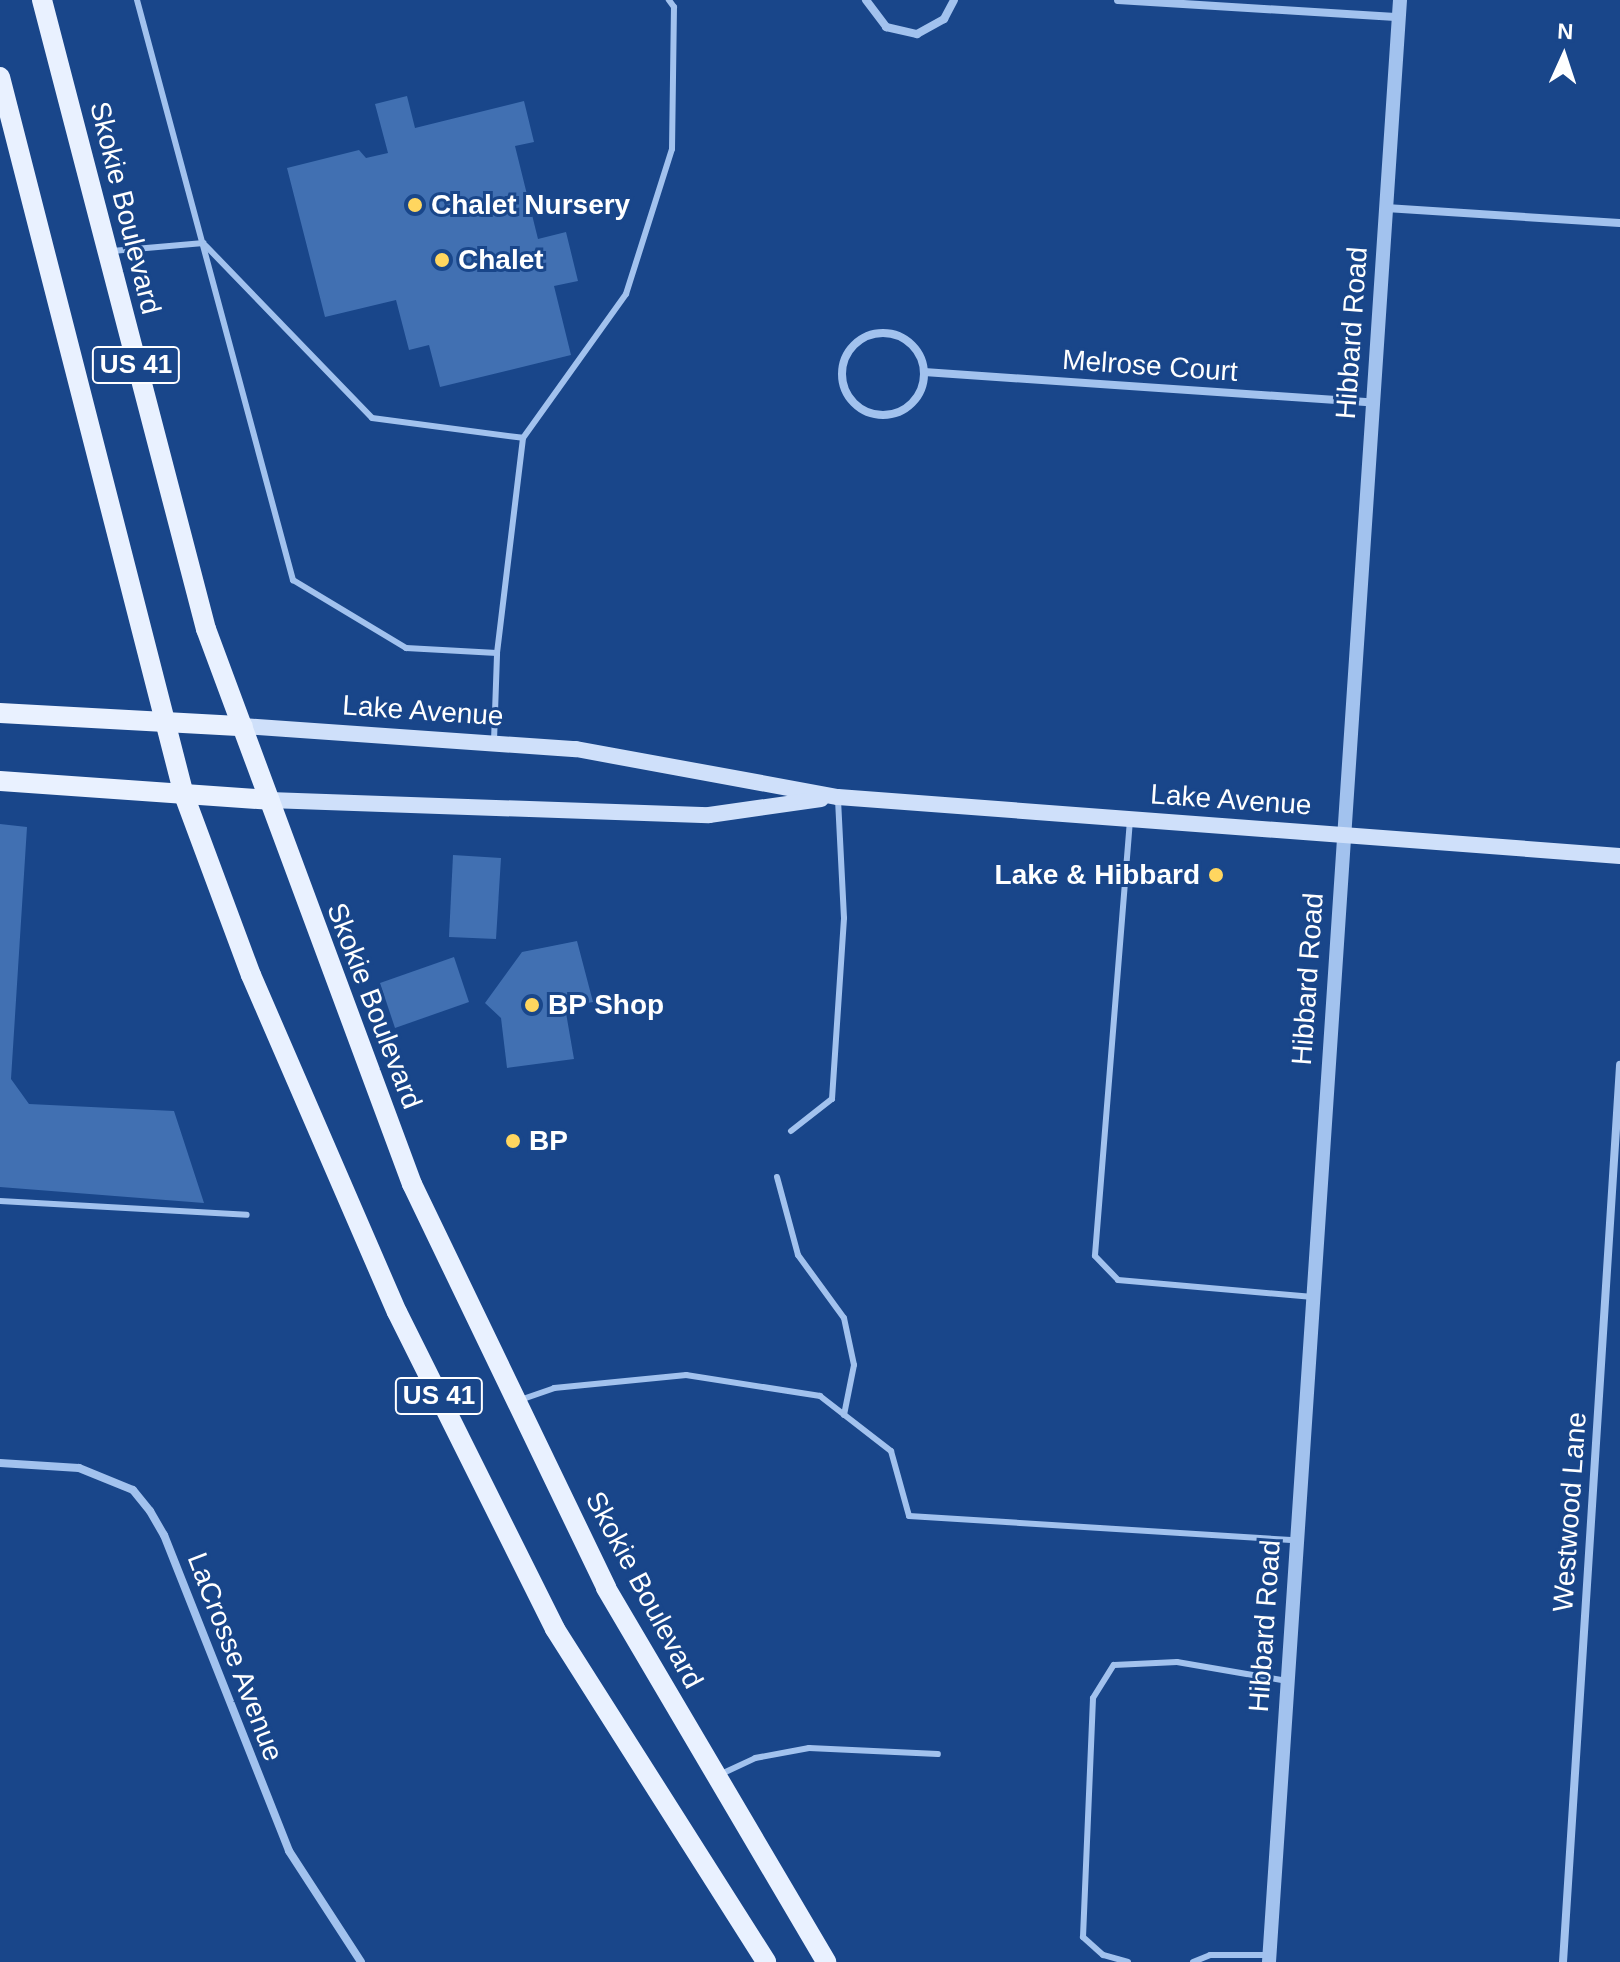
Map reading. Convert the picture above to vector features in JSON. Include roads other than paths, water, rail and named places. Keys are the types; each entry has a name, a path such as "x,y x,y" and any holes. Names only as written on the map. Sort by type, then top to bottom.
{"main road":[{"name":"Skokie Boulevard","path":"42,0 206,629 412,1184 606,1588 826,1962"},
{"name":"US 41","path":"0,77 184,795 251,975 397,1312 555,1629 766,1962"},
{"name":"Lake Avenue","path":"0,713 576,749 838,797 1620,856"},
{"name":"Lake Avenue","path":"0,781 269,800 709,815 838,797"}],"street":[{"path":"866,0 886,27 917,34 944,19 954,0"},
{"path":"1118,0 1399,17"},
{"name":"Hibbard Road","path":"1269,1959 1400,0"},
{"path":"1386,208 1620,223"},
{"path":"876,333 903,338 914,347 924,372 917,397 907,407 883,415 870,413 849,397 842,372 852,346 876,333"},
{"name":"Melrose Court","path":"924,372 1373,403"},
{"name":"Westwood Lane","path":"1563,1962 1620,1065"},
{"name":"LaCrosse Avenue","path":"0,1463 79,1468 133,1490 150,1511 164,1535 289,1851 361,1962"}],"lane":[{"path":"137,0 293,580 406,648 497,653"},
{"path":"494,744 497,653 523,438 626,294 672,149 674,7 669,0"},
{"path":"106,252 204,243"},
{"path":"204,243 372,418 523,438"},
{"path":"791,1131 832,1099 844,918 838,797"},
{"path":"1130,820 1095,1256 1118,1280 1313,1297"},
{"path":"777,1177 798,1255 844,1318 854,1365 844,1415"},
{"path":"0,1201 247,1215"},
{"path":"516,1401 554,1388 686,1375 820,1396 891,1451 909,1516 1297,1540"},
{"path":"1128,1962 1103,1955 1083,1937 1093,1698 1114,1665 1177,1662 1287,1681"},
{"path":"716,1777 755,1758 809,1748 938,1754"},
{"path":"1193,1962 1210,1955 1269,1959"}],"place":[{"name":"Chalet Nursery","path":"415,205"},
{"name":"Chalet","path":"442,260"},
{"name":"Lake & Hibbard","path":"1216,875"},
{"name":"BP Shop","path":"532,1005"},
{"name":"BP","path":"513,1141"}]}
